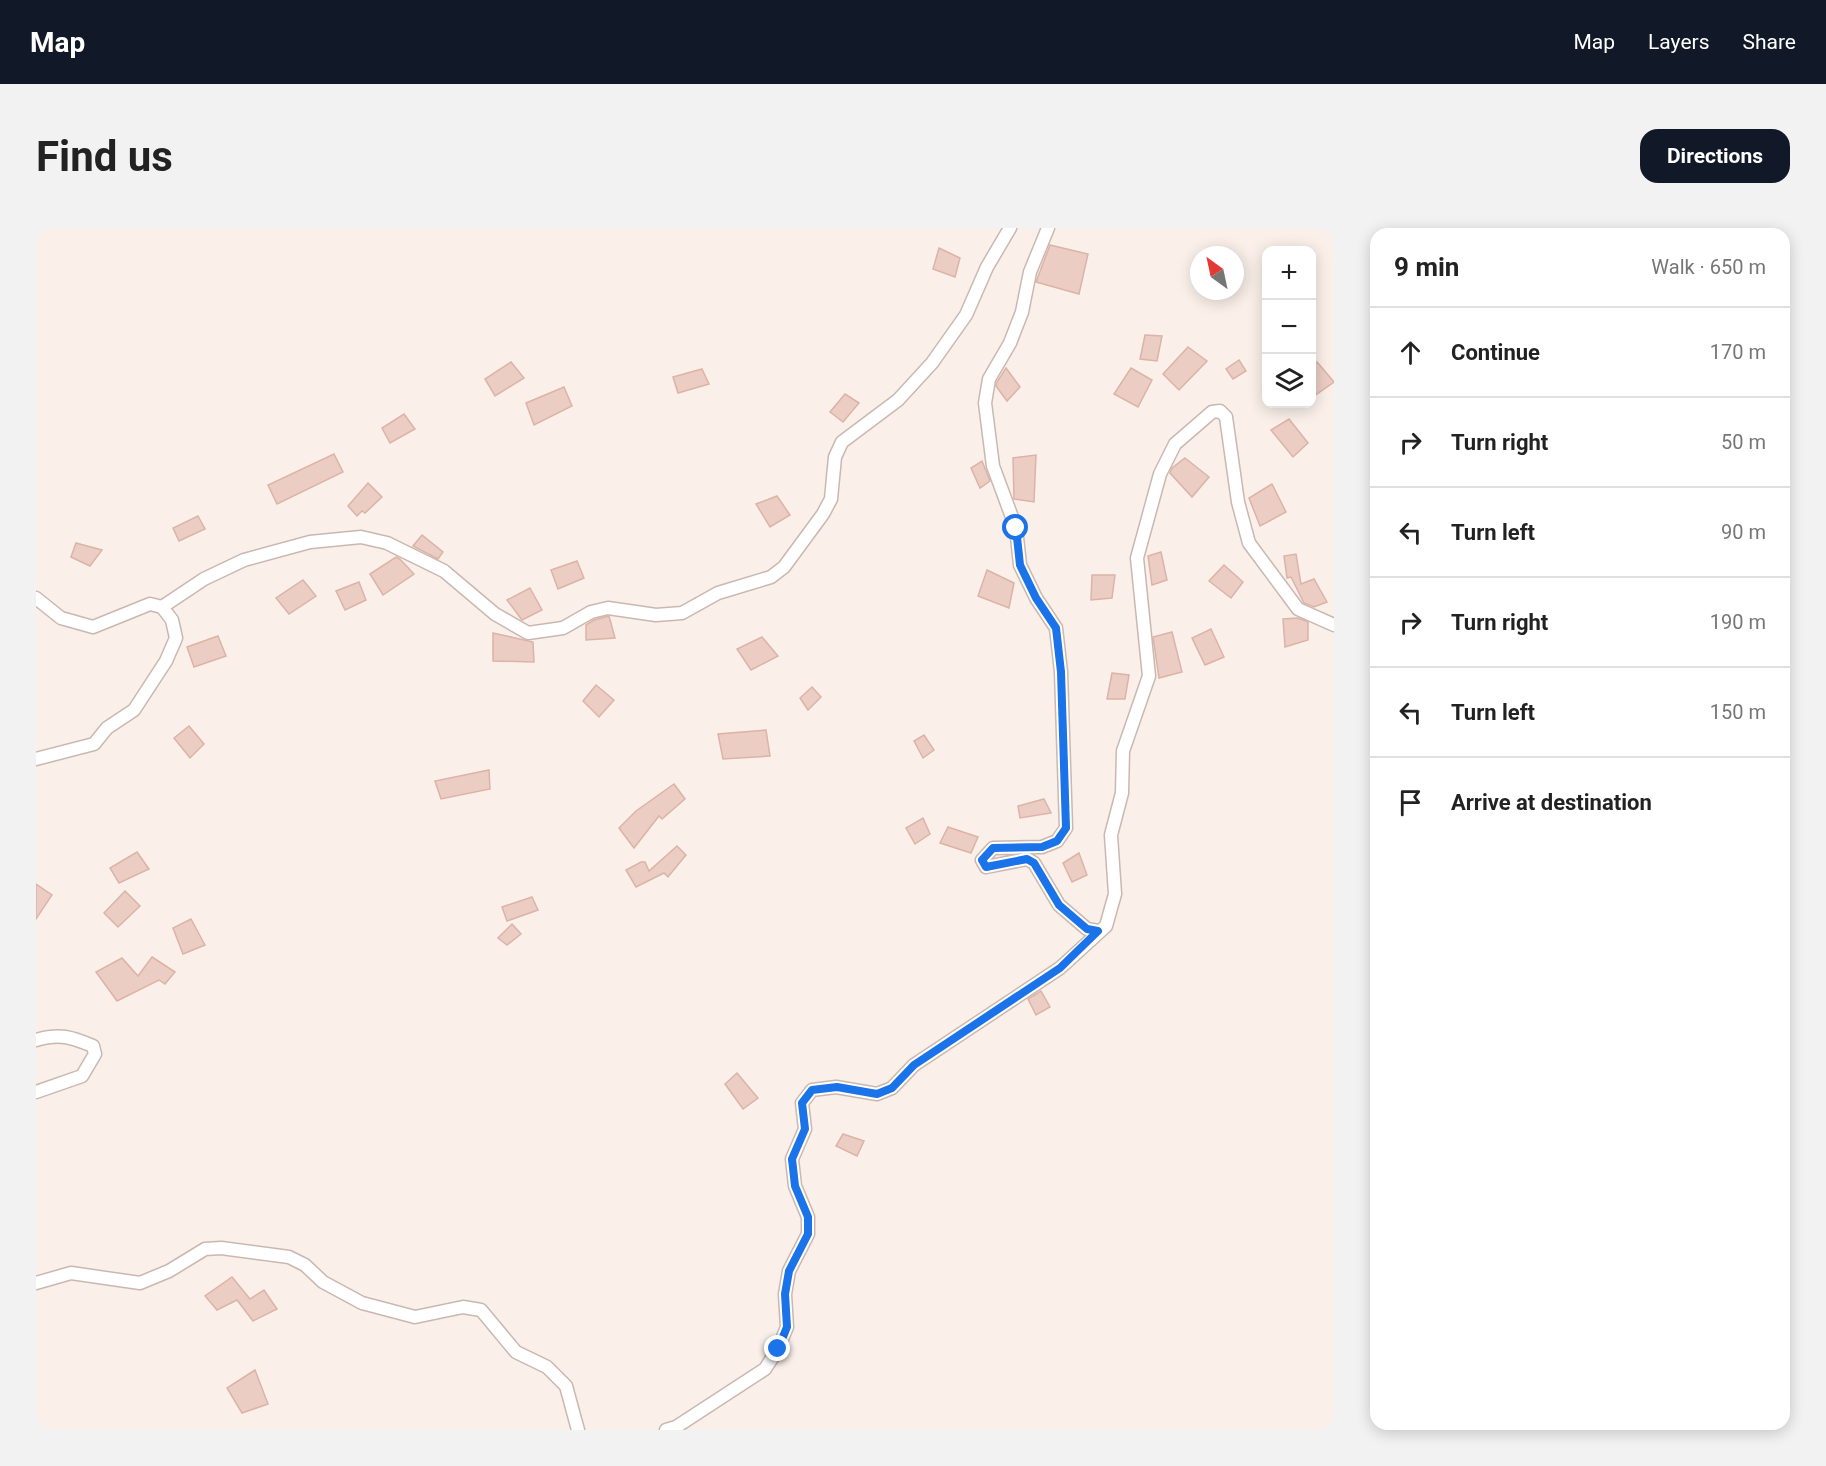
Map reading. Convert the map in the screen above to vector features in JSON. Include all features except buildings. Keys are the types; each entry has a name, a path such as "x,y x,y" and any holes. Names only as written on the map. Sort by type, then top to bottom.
{"street":[{"path":"162,607 204,579 244,561 310,542 361,537 387,543 444,571 495,614 528,633 563,628 591,612 608,608 656,615 682,613 718,593 771,577 784,567 823,514 831,499 835,457 842,442 898,400 932,363 966,315 987,267 1010,228"},
{"path":"1048,228 1030,272 1022,312 1010,343 989,379 986,403 993,466 1016,528 1020,565 1036,598 1056,628 1061,672 1066,828 1057,841 1042,847 993,848 982,860 986,867 1027,859 1034,863 1059,905 1087,929 1098,931"},
{"path":"666,1430 676,1427 765,1369 778,1349 787,1327 785,1294 789,1271 808,1234 808,1217 795,1186 792,1159 805,1129 802,1103 812,1090 837,1087 877,1094 892,1088 914,1065 1060,968 1106,926 1115,894 1111,835 1122,793 1123,751 1149,676 1137,558 1160,474 1175,444 1212,412 1220,411 1226,417 1238,502 1249,543 1298,609 1334,625"},
{"path":"36,598 61,618 93,627 150,604 162,607 172,620 176,638 166,661 134,710 107,728 94,744 36,759"},
{"path":"36,1040 69,1036 93,1046 95,1054 82,1076 36,1092"},
{"path":"36,1283 71,1273 140,1283 169,1271 205,1249 221,1248 290,1257 305,1265 323,1282 362,1302 415,1317 463,1307 481,1310 516,1352 547,1367 566,1386 578,1430"}],"route":[{"path":"778,1349 787,1327 785,1294 789,1271 808,1234 808,1217 795,1186 792,1159 805,1129 802,1103 812,1090 837,1087 877,1094 892,1088 914,1065 1060,968 1098,931 1087,929 1059,905 1034,863 1027,859 986,867 982,860 993,848 1042,847 1057,841 1066,828 1061,672 1056,628 1036,598 1020,565 1016,528"}]}
